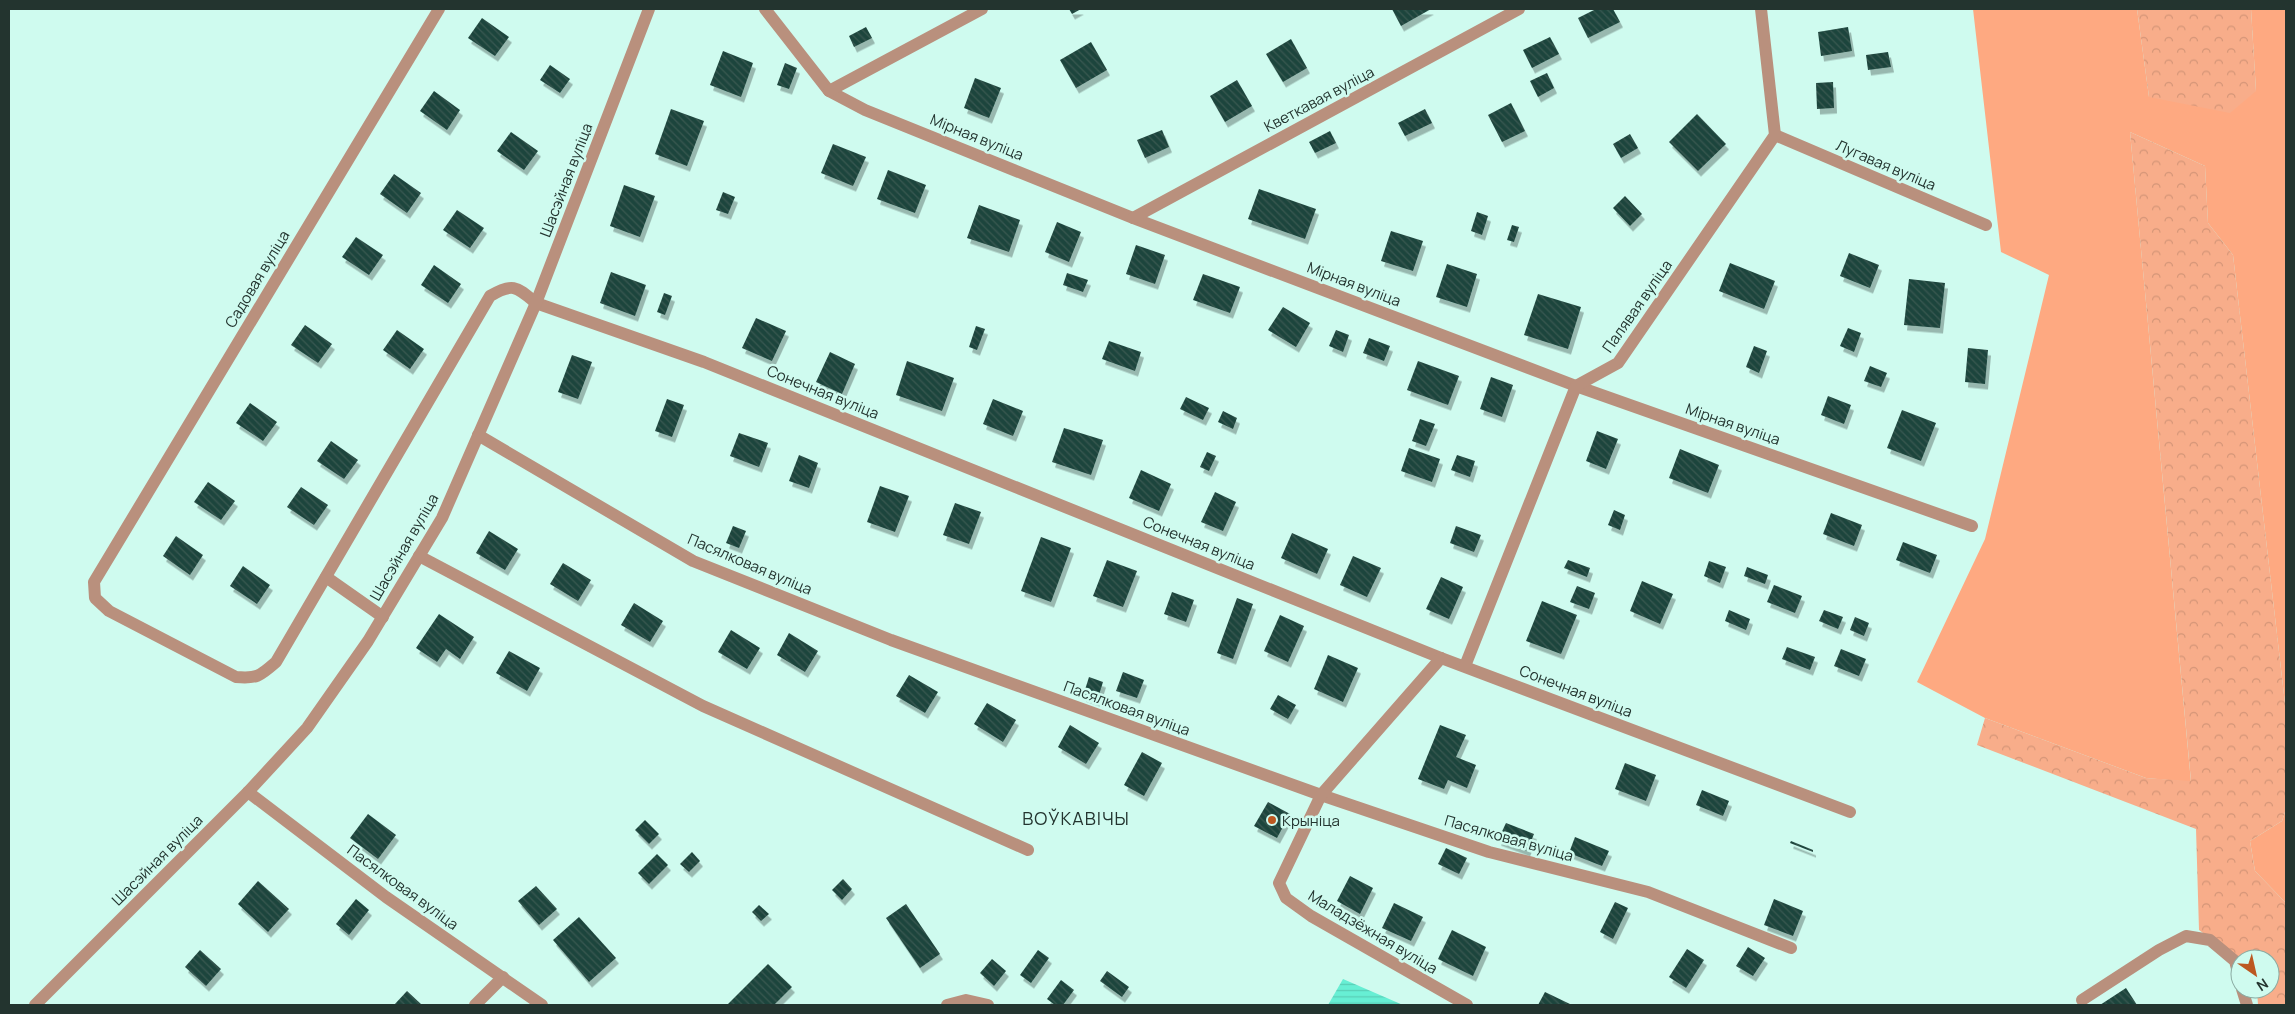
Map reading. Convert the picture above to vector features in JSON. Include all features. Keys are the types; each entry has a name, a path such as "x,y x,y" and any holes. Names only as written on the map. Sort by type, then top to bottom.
{"street":[{"name":"Садовая вуліца","path":"326,577 276,662 263,674 253,678 236,677 109,612 95,598 94,582 439,9"},
{"name":"Шасэйная вуліца","path":"35,1005 248,792 307,728 383,617 442,518 536,303 649,9"},
{"name":"Мірная вуліца","path":"764,9 829,91 865,110 1133,218 1576,386 1972,526"},
{"path":"829,91 982,9"},
{"name":"Кветкавая вуліца","path":"1133,218 1519,9"},
{"path":"1761,9 1774,135"},
{"name":"Лугавая вуліца","path":"1774,135 1986,225"},
{"name":"Палявая вуліца","path":"1576,386 1618,363 1774,135"},
{"name":"Сонечная вуліца","path":"326,577 490,296 504,287 516,287 536,303 704,362 1441,658 1850,812"},
{"path":"1465,666 1576,386"},
{"name":"Пасялковая вуліца","path":"478,435 693,561 891,640 1321,795 1489,852 1648,892 1791,948"},
{"path":"419,556 703,706 1028,850"},
{"path":"326,577 383,617"},
{"name":"Маладзёжная вуліца","path":"1441,658 1321,795 1279,883 1286,898 1312,916 1467,1005"},
{"name":"Пасялковая вуліца","path":"248,792 386,897 542,1005"},
{"path":"2082,1000 2159,950 2186,936 2210,940 2230,957"},
{"path":"475,1005 503,977"},
{"path":"948,1005 966,1000 988,1005"}],"shaded area":[{"path":"1973,9 2137,9 2149,97 2256,91 2251,9 2286,9 2286,712 2233,255 2208,223 2205,166 2130,132 2191,782 2146,778 1985,718 1917,682 1985,539 2049,275 2001,252"},
{"path":"2286,809 2286,903 2255,871 2250,841 2282,821"},
{"path":"1343,979 1403,1005 1328,1005"}],"green space":[{"path":"2137,9 2251,9 2256,91 2230,113 2149,97"},
{"path":"2130,132 2205,166 2208,223 2233,255 2286,712 2286,809 2282,821 2250,841 2255,871 2286,903 2286,1005 2258,1005 2258,999 2280,999 2280,949 2230,949 2230,953 2199,930 2196,829 1977,745 1985,718 2146,778 2191,781"}],"building":[{"path":"1069,9 1081,9 1072,14"},
{"path":"1392,9 1431,9 1401,26"},
{"path":"1596,9 1613,9 1620,22 1588,38 1578,18"},
{"path":"482,18 509,37 495,56 468,38"},
{"path":"866,27 872,38 854,47 849,36"},
{"path":"1848,27 1852,51 1821,56 1818,32"},
{"path":"1550,37 1559,54 1532,68 1523,50"},
{"path":"1291,39 1307,68 1283,82 1266,54"},
{"path":"1091,42 1107,70 1076,88 1060,60"},
{"path":"723,51 753,63 741,97 710,85"},
{"path":"1888,52 1891,67 1868,70 1866,55"},
{"path":"785,63 797,68 789,89 777,85"},
{"path":"550,65 570,79 560,93 540,80"},
{"path":"1547,73 1554,88 1538,97 1530,81"},
{"path":"975,78 1001,88 989,118 964,108"},
{"path":"1237,80 1252,106 1225,122 1210,96"},
{"path":"1833,82 1834,108 1817,109 1816,83"},
{"path":"434,91 460,110 447,130 420,111"},
{"path":"1511,103 1525,131 1502,142 1488,115"},
{"path":"671,109 704,121 687,166 655,154"},
{"path":"1425,109 1432,123 1405,136 1398,123"},
{"path":"1697,114 1726,144 1698,171 1669,142"},
{"path":"1162,130 1169,147 1145,158 1137,140"},
{"path":"1330,131 1336,143 1315,153 1309,142"},
{"path":"511,132 538,151 524,170 497,151"},
{"path":"1630,134 1638,148 1621,158 1613,144"},
{"path":"833,144 866,157 853,186 821,173"},
{"path":"888,170 926,185 915,213 877,199"},
{"path":"394,174 421,193 407,213 380,194"},
{"path":"624,185 655,196 640,237 610,226"},
{"path":"1259,189 1316,209 1305,239 1248,219"},
{"path":"723,192 735,197 728,214 716,210"},
{"path":"1625,196 1642,214 1630,226 1613,208"},
{"path":"979,205 1020,220 1009,252 967,238"},
{"path":"457,210 484,228 470,248 443,230"},
{"path":"1477,212 1488,216 1482,235 1471,231"},
{"path":"1057,222 1081,232 1069,262 1045,252"},
{"path":"1512,225 1519,227 1514,242 1507,240"},
{"path":"1391,231 1423,241 1413,271 1381,261"},
{"path":"356,237 383,255 369,275 342,257"},
{"path":"1136,245 1165,255 1155,284 1126,274"},
{"path":"1849,253 1879,265 1870,288 1840,276"},
{"path":"1730,263 1775,281 1764,309 1719,291"},
{"path":"1447,264 1477,274 1467,307 1436,297"},
{"path":"434,265 461,284 448,303 421,285"},
{"path":"611,272 646,285 635,316 600,303"},
{"path":"1067,273 1088,280 1083,292 1063,285"},
{"path":"1203,274 1240,287 1230,313 1193,300"},
{"path":"1909,279 1945,283 1940,328 1904,325"},
{"path":"664,293 672,296 665,315 657,312"},
{"path":"1538,294 1581,307 1568,349 1524,335"},
{"path":"1283,307 1310,323 1296,347 1268,330"},
{"path":"756,318 786,331 772,361 742,348"},
{"path":"305,325 332,344 318,363 291,345"},
{"path":"976,326 985,329 977,350 969,347"},
{"path":"1848,328 1861,333 1854,352 1840,346"},
{"path":"397,330 424,349 410,369 383,350"},
{"path":"1336,330 1349,335 1343,352 1329,346"},
{"path":"1369,338 1390,346 1384,361 1363,353"},
{"path":"1109,341 1141,352 1135,371 1102,359"},
{"path":"1754,346 1767,351 1759,373 1746,367"},
{"path":"1968,348 1988,350 1985,384 1965,382"},
{"path":"830,352 855,364 842,394 816,382"},
{"path":"572,355 592,362 578,399 558,392"},
{"path":"907,361 954,378 942,411 896,395"},
{"path":"1418,361 1459,376 1448,405 1407,390"},
{"path":"1870,366 1887,373 1881,387 1864,381"},
{"path":"1491,377 1513,385 1502,417 1480,409"},
{"path":"1828,396 1851,405 1844,424 1821,415"},
{"path":"1186,397 1209,408 1203,420 1180,409"},
{"path":"667,399 684,405 672,437 655,431"},
{"path":"993,399 1023,411 1013,436 983,424"},
{"path":"250,403 277,422 263,441 236,423"},
{"path":"1902,410 1936,423 1921,461 1887,448"},
{"path":"1223,411 1237,418 1233,429 1218,422"},
{"path":"1420,419 1435,424 1426,446 1412,441"},
{"path":"1064,428 1103,440 1091,475 1052,462"},
{"path":"1597,431 1618,439 1606,469 1586,461"},
{"path":"739,433 768,443 759,467 730,456"},
{"path":"331,441 358,460 344,479 317,461"},
{"path":"1409,448 1440,459 1432,482 1401,471"},
{"path":"1680,449 1719,465 1708,493 1669,478"},
{"path":"1207,452 1216,456 1209,471 1200,467"},
{"path":"799,455 818,463 809,488 789,481"},
{"path":"1457,455 1475,461 1470,477 1451,470"},
{"path":"1141,470 1171,484 1159,511 1129,498"},
{"path":"208,482 235,501 221,520 194,502"},
{"path":"880,486 909,496 895,532 867,522"},
{"path":"301,487 328,505 314,525 287,507"},
{"path":"1215,492 1236,502 1223,531 1201,522"},
{"path":"955,503 981,512 969,544 943,535"},
{"path":"1614,510 1625,515 1620,530 1608,525"},
{"path":"1831,513 1862,525 1854,546 1823,534"},
{"path":"733,526 746,531 739,548 726,543"},
{"path":"1456,526 1481,535 1474,552 1450,543"},
{"path":"489,531 518,549 505,570 476,553"},
{"path":"1292,533 1328,549 1317,574 1281,558"},
{"path":"176,536 203,555 190,575 163,556"},
{"path":"1041,537 1071,548 1051,602 1021,591"},
{"path":"1903,542 1937,555 1930,573 1896,560"},
{"path":"1353,556 1381,568 1367,597 1340,585"},
{"path":"1107,560 1137,571 1123,607 1093,596"},
{"path":"1568,560 1590,568 1587,577 1564,568"},
{"path":"1709,561 1726,567 1720,583 1704,576"},
{"path":"563,563 591,580 578,601 550,584"},
{"path":"243,566 270,585 257,604 230,586"},
{"path":"1747,567 1768,575 1765,584 1744,576"},
{"path":"1441,577 1463,587 1449,619 1426,609"},
{"path":"1642,581 1673,594 1660,624 1630,611"},
{"path":"1774,585 1802,596 1795,613 1767,602"},
{"path":"1577,586 1595,593 1589,609 1570,602"},
{"path":"1172,592 1194,600 1186,622 1164,614"},
{"path":"1237,598 1253,604 1233,659 1217,653"},
{"path":"1542,601 1577,615 1561,654 1526,641"},
{"path":"634,603 663,621 650,642 621,625"},
{"path":"1729,610 1750,619 1746,630 1725,621"},
{"path":"1824,610 1843,617 1838,629 1819,621"},
{"path":"439,614 474,637 460,659 446,649 437,662 416,648"},
{"path":"1280,615 1304,626 1288,662 1264,651"},
{"path":"1855,617 1869,623 1864,636 1850,630"},
{"path":"731,630 760,648 747,669 718,652"},
{"path":"789,633 818,651 805,672 777,655"},
{"path":"1787,647 1815,657 1810,670 1782,659"},
{"path":"1841,649 1866,659 1859,676 1834,666"},
{"path":"509,651 540,668 527,691 496,673"},
{"path":"1328,655 1358,668 1343,702 1314,689"},
{"path":"1123,672 1144,680 1137,698 1116,691"},
{"path":"909,675 938,692 925,713 896,696"},
{"path":"1089,677 1103,682 1097,701 1083,696"},
{"path":"1278,695 1296,705 1288,719 1270,709"},
{"path":"987,703 1016,720 1003,742 974,724"},
{"path":"1070,725 1099,743 1086,764 1058,747"},
{"path":"1440,725 1466,735 1456,757 1476,765 1467,788 1448,780 1444,789 1418,779"},
{"path":"1142,752 1162,763 1144,796 1124,785"},
{"path":"1625,763 1656,775 1646,801 1615,789"},
{"path":"1702,790 1729,801 1723,816 1696,805"},
{"name":"Крыніца","path":"1268,802 1290,814 1277,838 1254,826"},
{"path":"368,814 396,835 378,859 350,838"},
{"path":"645,820 659,834 649,844 635,830"},
{"path":"1506,823 1534,834 1527,851 1498,840"},
{"path":"1575,837 1609,851 1602,866 1569,853"},
{"path":"1791,841 1813,850 1813,852 1790,843"},
{"path":"1446,848 1467,858 1459,874 1438,864"},
{"path":"692,852 700,861 689,872 680,864"},
{"path":"657,854 668,865 649,884 638,873"},
{"path":"1350,876 1373,888 1360,914 1337,901"},
{"path":"843,879 852,889 842,900 832,890"},
{"path":"258,881 289,909 268,932 238,904"},
{"path":"536,886 557,909 539,925 518,901"},
{"path":"356,899 369,910 349,935 336,924"},
{"path":"1774,899 1803,911 1793,936 1764,925"},
{"path":"1615,902 1628,908 1613,939 1600,932"},
{"path":"1394,903 1423,917 1411,941 1382,928"},
{"path":"906,904 940,954 920,968 886,918"},
{"path":"759,905 769,914 761,921 752,912"},
{"path":"579,917 616,958 589,982 553,940"},
{"path":"1452,930 1486,947 1473,976 1438,959"},
{"path":"1748,947 1765,958 1753,976 1736,966"},
{"path":"1687,949 1704,960 1686,988 1669,977"},
{"path":"200,950 221,969 206,986 185,967"},
{"path":"1038,950 1049,958 1031,983 1020,975"},
{"path":"992,959 1006,971 994,986 980,973"},
{"path":"768,964 792,987 774,1005 727,1005"},
{"path":"1107,971 1129,987 1122,997 1100,981"},
{"path":"1061,980 1074,990 1063,1005 1055,1005 1047,999"},
{"path":"2126,988 2137,1005 2100,1005"},
{"path":"407,991 422,1005 394,1005"},
{"path":"1545,992 1572,1005 1538,1005"}],"place":[{"name":"Крыніца","path":"1272,820"}],"district":[{"name":"ВОЎКАВІЧЫ","path":"1076,818"}]}
